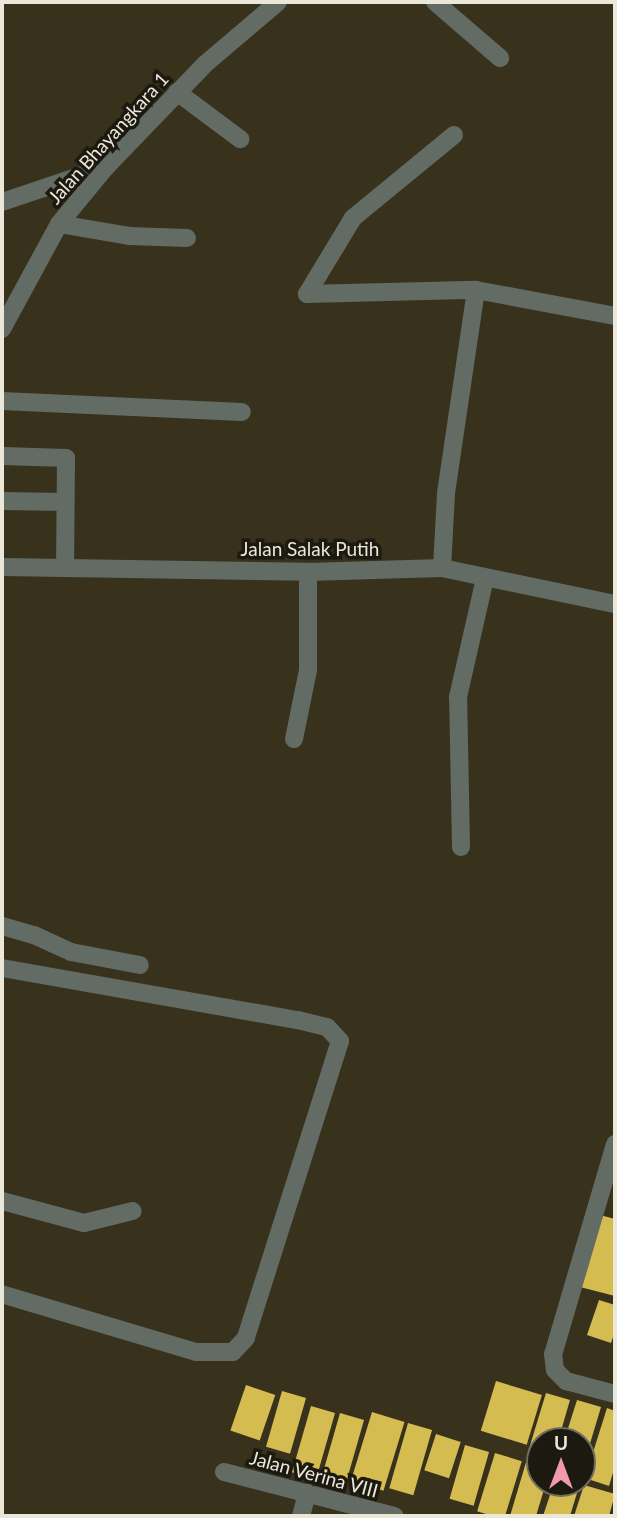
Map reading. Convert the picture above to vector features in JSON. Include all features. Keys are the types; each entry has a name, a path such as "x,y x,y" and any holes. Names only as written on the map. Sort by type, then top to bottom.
{"street":[{"name":"Jalan Bhayangkara 1","path":"2,330 59,224 106,167 177,92 278,2"},
{"path":"435,2 500,58"},
{"path":"177,92 240,139"},
{"path":"453,135 352,218 307,294 476,290 615,316"},
{"path":"2,202 106,167"},
{"path":"59,224 129,236 187,238"},
{"path":"442,568 446,493 476,290"},
{"path":"2,401 242,412"},
{"path":"2,456 66,458 65,568"},
{"path":"2,501 65,502"},
{"name":"Jalan Salak Putih","path":"2,567 308,572 442,568 615,604"},
{"path":"294,739 308,670 308,572"},
{"path":"461,847 458,697 485,578"},
{"path":"2,926 34,934 71,951 140,965"},
{"path":"2,968 298,1020 327,1027 340,1041 246,1338 233,1352 196,1352 2,1294"},
{"path":"615,1144 553,1353 555,1370 566,1381 615,1394"},
{"path":"2,1201 84,1223 133,1211"},
{"path":"597,1208 615,1213"},
{"name":"Jalan Verina VIII","path":"224,1472 394,1516"},
{"path":"301,1516 307,1493"}],"building":[{"path":"600,1215 615,1219 615,1296 580,1287"},
{"path":"599,1300 615,1305 615,1331 611,1343 587,1335"},
{"path":"496,1381 542,1395 532,1427 526,1427 526,1445 481,1431"},
{"path":"246,1385 275,1395 260,1440 230,1430"},
{"path":"282,1391 306,1398 290,1454 266,1447"},
{"path":"546,1393 570,1400 562,1427 536,1427"},
{"path":"577,1400 601,1407 595,1427 568,1427"},
{"path":"311,1406 335,1413 316,1479 292,1472"},
{"path":"607,1408 615,1411 615,1466 609,1486 596,1482 596,1443"},
{"path":"372,1412 405,1422 383,1491 351,1481"},
{"path":"340,1413 364,1420 346,1484 322,1477"},
{"path":"408,1423 432,1430 413,1495 389,1488"},
{"path":"436,1434 461,1442 449,1478 424,1470"},
{"path":"465,1445 489,1452 474,1506 450,1499"},
{"path":"495,1453 522,1461 505,1516 477,1511"},
{"path":"526,1462 526,1497 542,1497 536,1516 510,1516"},
{"path":"596,1488 615,1494 609,1516 574,1516 580,1497 596,1497"},
{"path":"549,1497 576,1497 570,1516 543,1516"}]}
